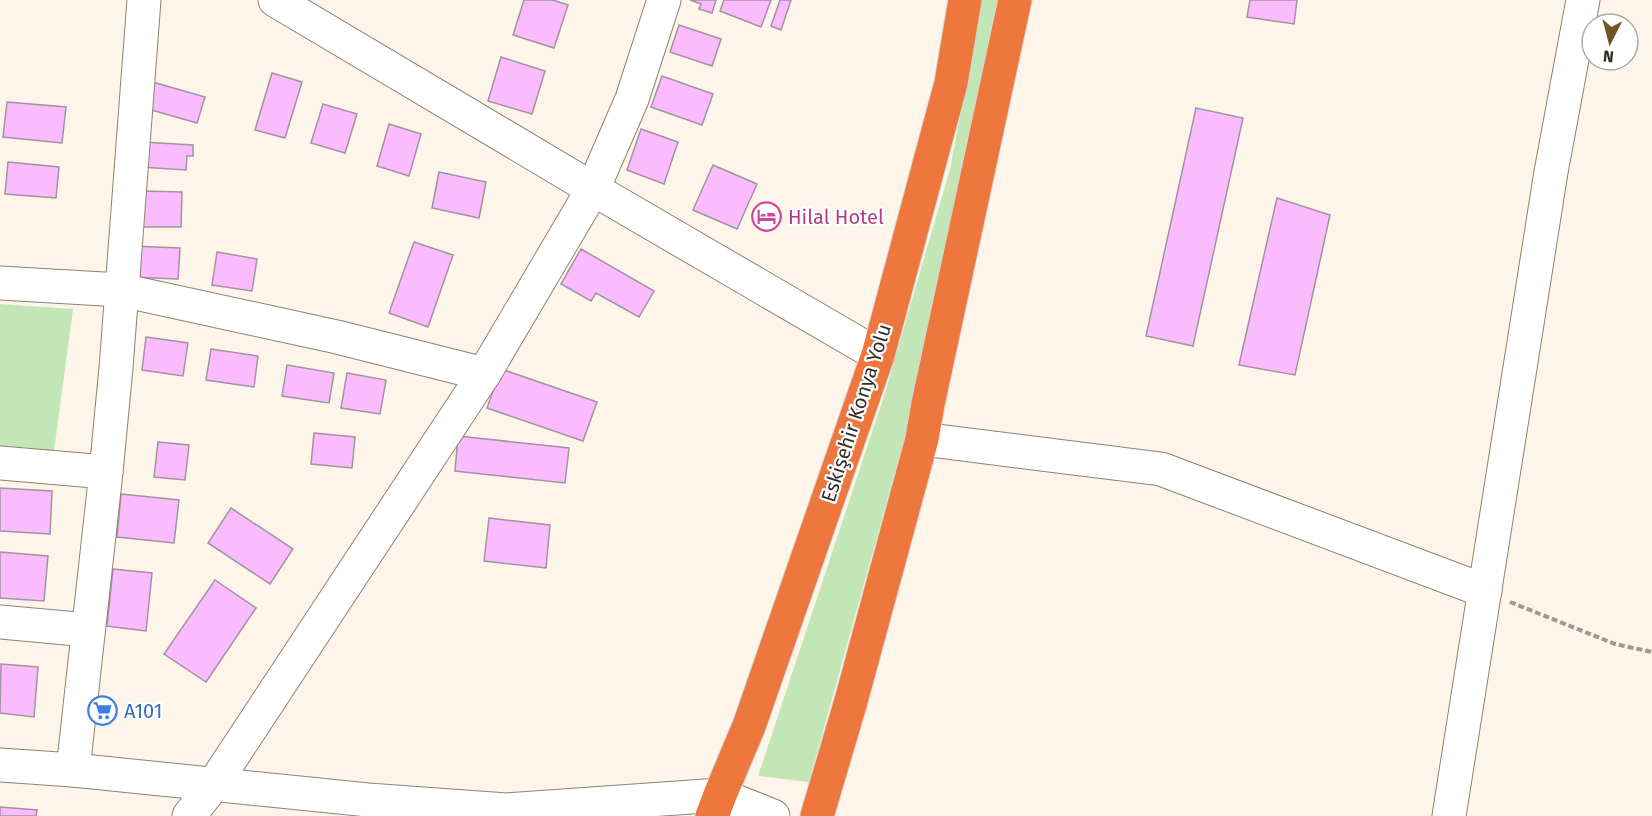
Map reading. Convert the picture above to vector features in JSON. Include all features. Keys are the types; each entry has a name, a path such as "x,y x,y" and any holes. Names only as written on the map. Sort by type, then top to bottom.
{"highway":[{"name":"Eskişehir Konya Yolu","path":"716,806 749,726 878,355 951,83 965,0"},
{"path":"817,816 851,701 922,439 1015,0"}],"street":[{"path":"73,770 116,369 144,0"},
{"path":"275,0 592,189 878,355"},
{"path":"189,816 214,784 484,374 592,189 632,99 664,0"},
{"path":"1449,816 1549,184 1583,0"},
{"path":"0,283 121,290 337,337 484,374"},
{"path":"922,439 1161,469 1485,591"},
{"path":"0,463 106,472"},
{"path":"0,622 88,630"},
{"path":"0,765 214,784 366,808 514,813 716,806 773,816"}],"path":[{"path":"1485,591 1615,644 1652,652"}],"green space":[{"path":"982,0 998,0 911,414 809,782 758,776 884,396 950,169"},
{"path":"0,304 73,309 54,451 0,446"}],"building":[{"path":"524,0 553,0 568,5 554,48 513,35"},
{"path":"690,0 716,0 712,13 699,9 701,4"},
{"path":"724,0 771,0 761,27 720,11"},
{"path":"780,0 791,0 781,30 771,26"},
{"path":"1250,0 1297,0 1294,24 1247,17"},
{"path":"679,25 721,39 712,66 670,52"},
{"path":"501,57 545,71 532,114 488,101"},
{"path":"272,73 302,82 285,138 255,130"},
{"path":"662,76 713,94 702,125 651,107"},
{"path":"149,81 205,97 197,123 141,107"},
{"path":"7,102 66,107 62,143 3,137"},
{"path":"323,104 357,114 345,153 311,143"},
{"path":"1196,108 1243,118 1193,346 1146,336"},
{"path":"389,124 421,134 409,176 377,166"},
{"path":"641,129 678,142 664,184 627,170"},
{"path":"142,142 193,145 193,156 187,156 186,170 140,167"},
{"path":"8,162 59,167 56,198 5,194"},
{"path":"713,165 757,184 737,229 693,210"},
{"path":"439,172 486,182 479,218 432,208"},
{"path":"141,191 182,192 181,227 140,227"},
{"path":"1277,198 1330,215 1295,375 1239,365"},
{"path":"414,242 453,255 428,327 389,313"},
{"path":"131,246 180,248 178,279 129,277"},
{"path":"581,249 654,291 639,317 596,293 591,301 561,284"},
{"path":"217,252 257,259 252,291 212,285"},
{"path":"146,337 188,343 183,376 142,370"},
{"path":"211,349 258,356 254,387 206,380"},
{"path":"287,365 334,373 329,403 282,396"},
{"path":"501,369 597,402 583,441 487,408"},
{"path":"347,373 386,380 380,414 341,408"},
{"path":"314,433 355,437 352,468 311,464"},
{"path":"458,436 569,448 565,483 455,471"},
{"path":"158,442 189,445 185,480 154,477"},
{"path":"0,488 52,491 50,534 0,531"},
{"path":"121,494 179,500 174,543 117,537"},
{"path":"231,508 293,549 270,584 208,543"},
{"path":"489,518 550,525 546,568 484,561"},
{"path":"0,552 48,556 44,601 0,598"},
{"path":"113,569 152,573 146,631 107,626"},
{"path":"215,580 256,608 206,682 164,654"},
{"path":"1,664 38,667 34,717 0,713"},
{"path":"0,807 37,810 36,816 0,816"}],"place":[{"name":"Hilal Hotel","path":"767,217"},
{"name":"A101","path":"103,711"}]}
